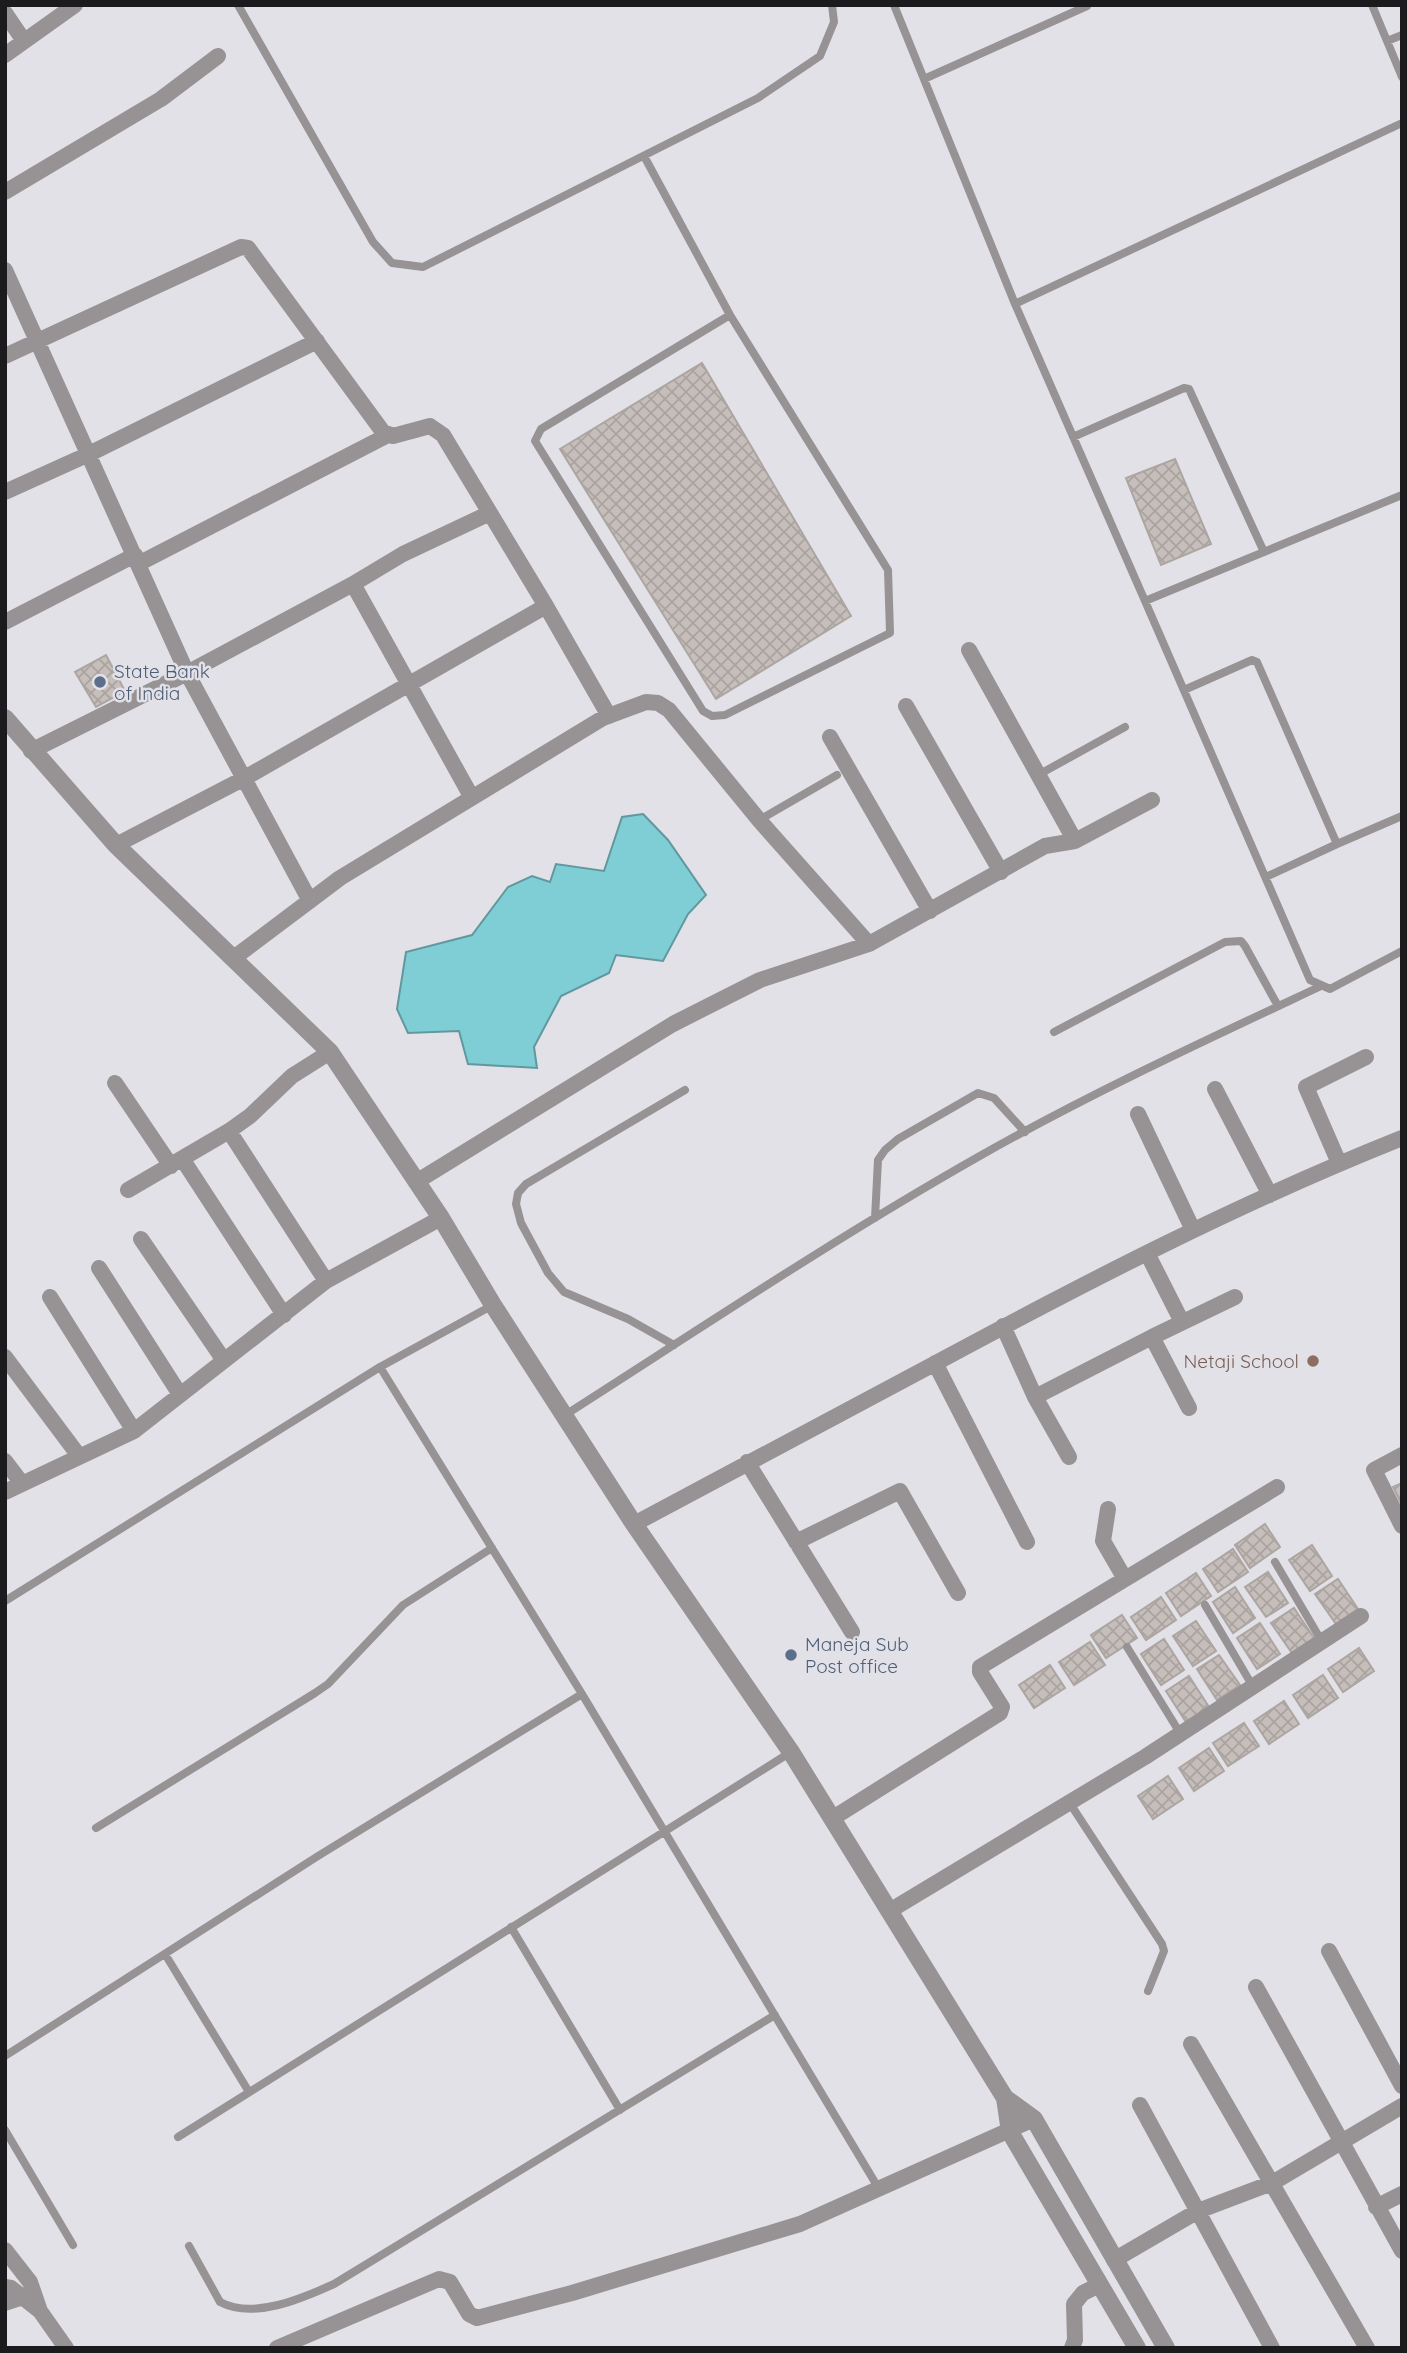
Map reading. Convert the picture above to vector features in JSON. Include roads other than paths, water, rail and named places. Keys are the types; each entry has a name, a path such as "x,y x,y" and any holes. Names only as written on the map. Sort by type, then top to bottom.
{"street":[{"path":"5,55 75,5"},
{"path":"5,13 24,41"},
{"path":"5,192 160,99 218,56"},
{"path":"5,356 244,247 388,435"},
{"path":"5,270 187,673 310,901"},
{"path":"5,492 89,454 317,341"},
{"path":"5,622 388,435 430,426 437,429 490,513 609,716"},
{"path":"31,751 187,673 354,584 403,554 490,513"},
{"path":"354,584 471,796"},
{"path":"116,845 243,779 546,606"},
{"path":"969,650 1075,841"},
{"path":"235,957 310,901 471,796 609,716 646,702 658,703 669,710 759,820 869,944"},
{"path":"906,706 1001,872"},
{"path":"5,718 31,751 116,845 235,957 330,1052 442,1218 493,1305 634,1524 791,1752 1005,2098 1034,2119 1166,2348"},
{"path":"830,737 930,911"},
{"path":"416,1182 673,1024 760,980 869,944 1045,846 1075,841 1152,800"},
{"path":"128,1190 229,1131 250,1116 292,1076 330,1052"},
{"path":"1339,1163 1306,1087 1366,1056"},
{"path":"115,1083 177,1163 284,1315"},
{"path":"1215,1089 1270,1195"},
{"path":"1138,1114 1193,1230"},
{"path":"229,1131 326,1281"},
{"path":"634,1524 1003,1326 1193,1230 1339,1163 1402,1138"},
{"path":"5,1492 21,1482 134,1431 178,1393 326,1281 442,1218"},
{"path":"141,1239 223,1359"},
{"path":"1147,1254 1182,1322"},
{"path":"99,1268 178,1393"},
{"path":"50,1297 134,1431"},
{"path":"1035,1397 1235,1297"},
{"path":"1003,1326 1035,1397 1069,1457"},
{"path":"1152,1337 1189,1408"},
{"path":"5,1357 79,1456"},
{"path":"935,1363 1027,1542"},
{"path":"1402,1455 1374,1470 1402,1526"},
{"path":"5,1461 21,1482"},
{"path":"747,1462 852,1632"},
{"path":"832,1818 1000,1713 1002,1707 980,1672 980,1667 1277,1487"},
{"path":"796,1542 900,1491 958,1593"},
{"path":"1108,1508 1103,1541 1125,1578"},
{"path":"891,1910 1180,1733 1361,1616"},
{"path":"1329,1951 1402,2086"},
{"path":"1256,1986 1402,2251"},
{"path":"1191,2044 1367,2348"},
{"path":"1005,2098 1010,2132 1137,2348"},
{"path":"1140,2105 1272,2348"},
{"path":"1114,2260 1198,2211 1272,2183 1402,2106"},
{"path":"277,2348 439,2279 450,2282 469,2314 477,2318 597,2286 800,2224 880,2191 1034,2119"},
{"path":"1376,2207 1402,2194"},
{"path":"5,2250 30,2282 40,2311"},
{"path":"1072,2348 1075,2340 1074,2304 1083,2293 1099,2285"},
{"path":"5,2287 11,2288 40,2311 66,2348"},
{"path":"5,2303 23,2297"}],"lane":[{"path":"238,5 373,242 392,263 423,267 758,98 820,56 834,22 832,5"},
{"path":"894,5 1016,304 1310,980 1330,989 1402,951"},
{"path":"1372,5 1402,77"},
{"path":"924,79 1087,6"},
{"path":"1387,41 1402,35"},
{"path":"1016,304 1402,123"},
{"path":"643,156 730,314 888,570 890,634 725,715 712,716 704,711 535,441 541,429 730,314"},
{"path":"1073,437 1184,388 1188,389 1264,552"},
{"path":"1145,601 1402,495"},
{"path":"1184,690 1252,660 1257,662 1337,844"},
{"path":"1038,775 1125,727"},
{"path":"759,820 836,775"},
{"path":"1266,877 1402,816"},
{"path":"1054,1032 1225,942 1234,940 1245,946 1278,1006"},
{"path":"564,1416 875,1218 1025,1132 1077,1103 1319,986"},
{"path":"674,1345 628,1319 564,1292 548,1273 521,1223 516,1204 518,1193 526,1184 685,1090"},
{"path":"875,1218 878,1160 898,1139 978,1093 994,1098 1025,1132"},
{"path":"5,1601 380,1367 493,1305"},
{"path":"380,1367 582,1694 880,2191"},
{"path":"96,1828 328,1685 403,1605 492,1548"},
{"path":"1275,1562 1321,1640"},
{"path":"1205,1605 1252,1685"},
{"path":"1127,1647 1180,1733"},
{"path":"5,2056 582,1694"},
{"path":"178,2137 511,1927 666,1833 791,1752"},
{"path":"1069,1802 1162,1944 1164,1951 1148,1991"},
{"path":"511,1927 620,2110"},
{"path":"165,1954 249,2092"},
{"path":"189,2246 220,2302 230,2307 269,2306 303,2297 334,2284 775,2015"},
{"path":"5,2130 74,2245"}],"water":[{"path":"643,814 668,840 706,895 688,914 663,961 616,955 609,973 561,996 534,1047 537,1068 468,1064 459,1031 408,1033 397,1009 406,952 472,935 508,887 532,876 550,882 556,864 604,871 622,817"}],"place":[{"name":"State Bank of India","path":"100,682"},
{"name":"Netaji School","path":"1313,1361"},
{"name":"Maneja Sub Post office","path":"791,1655"}]}
